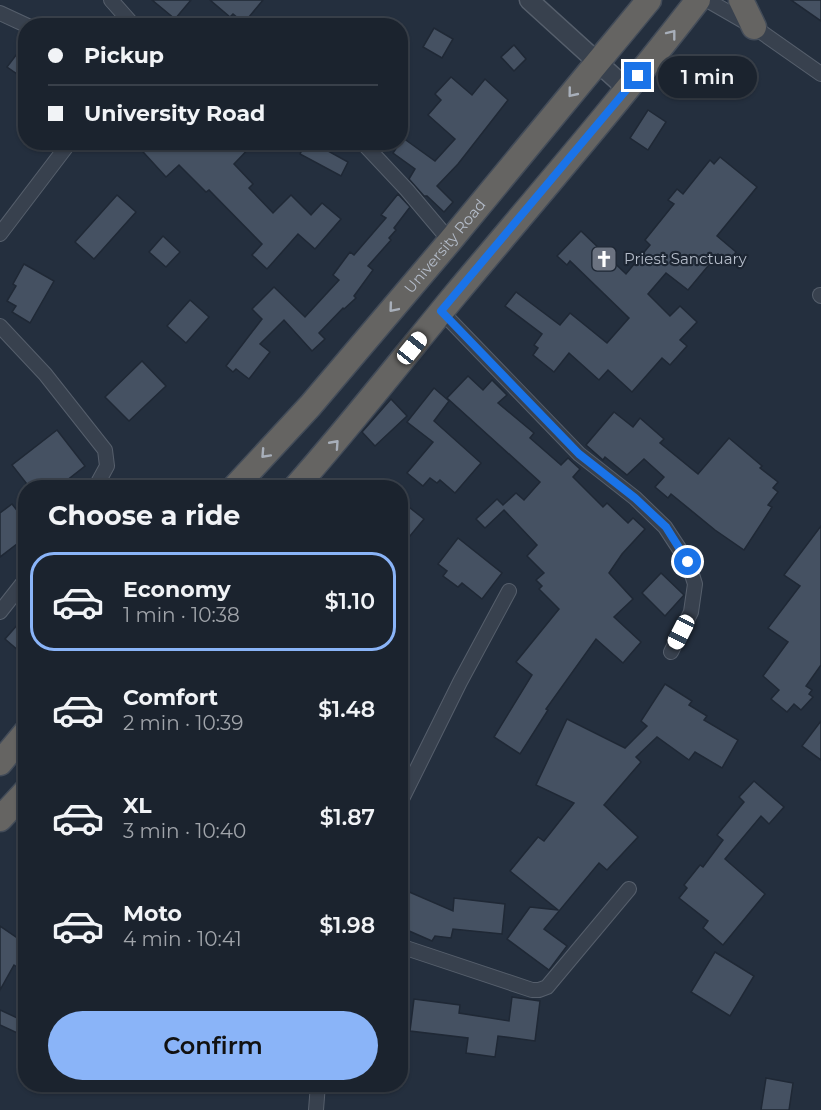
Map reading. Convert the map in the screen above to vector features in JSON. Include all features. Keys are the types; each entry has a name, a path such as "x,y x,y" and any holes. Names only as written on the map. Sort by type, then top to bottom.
{"highway":[{"name":"University Road","path":"241,480 310,406 650,0"},
{"path":"302,480 340,438 441,311 627,89 698,0"},
{"path":"741,0 754,27"},
{"path":"0,763 18,742"},
{"path":"0,819 18,800"}],"street":[{"path":"111,0 127,18"},
{"path":"529,0 627,89"},
{"path":"707,0 754,27 821,74"},
{"path":"0,13 18,21"},
{"path":"0,234 64,150"},
{"path":"370,150 450,241"},
{"path":"441,311 579,454 635,498 666,527 688,562 695,584 691,612 671,652"},
{"path":"0,326 45,374 105,450 107,465 99,480"},
{"path":"2,606 18,588"},
{"path":"408,787 460,682 509,591"},
{"path":"408,949 532,990 539,990 547,987 629,889"},
{"path":"316,1110 317,1092"}],"building":[{"path":"152,0 191,0 174,18"},
{"path":"210,0 263,0 248,18 238,18 233,14 230,17"},
{"path":"791,0 821,0 821,21"},
{"path":"434,28 453,39 442,58 423,47"},
{"path":"514,45 526,59 514,71 501,57"},
{"path":"18,53 18,75 7,67"},
{"path":"693,64 706,73 692,93 679,83"},
{"path":"451,77 472,95 485,79 508,100 458,164 437,186 453,202 444,212 427,196 424,196 409,179 415,169 393,153 395,150 408,150 408,142 435,161 455,139 428,115 441,100 435,94"},
{"path":"648,110 666,122 648,150 630,138"},
{"path":"141,150 247,150 234,164 253,184 249,188 273,213 291,195 311,215 322,203 341,219 315,249 298,234 267,269 252,255 262,244 209,190 206,192 179,165 166,177"},
{"path":"302,150 326,150 348,162 341,176 300,154"},
{"path":"720,157 757,187 717,236 736,252 728,262 718,254 688,290 666,273 648,294 670,316 680,306 697,322 680,340 687,346 670,365 662,358 632,392 608,370 599,380 569,353 554,372 533,355 538,348 534,345 542,334 505,306 516,292 560,325 570,313 607,343 629,318 570,261 567,265 557,256 581,231 626,274 650,245 645,240 674,204 668,200 677,189 683,194 710,160 714,164"},
{"path":"398,194 410,207 394,228 396,230 389,238 391,240 368,266 373,270 354,296 356,298 319,333 325,339 312,351 284,320 260,344 270,352 249,379 236,369 233,372 226,366 262,319 252,309 274,287 305,317 339,280 333,275 350,252 354,255 386,218 381,215"},
{"path":"117,195 136,212 94,259 75,242"},
{"path":"163,236 180,252 166,267 149,252"},
{"path":"24,264 54,281 30,323 12,312 16,306 7,301 16,286 13,284"},
{"path":"190,300 209,317 186,343 167,326"},
{"path":"142,361 166,386 129,421 105,397"},
{"path":"468,376 483,390 492,380 507,395 498,403 534,433 530,438 561,465 568,458 580,469 573,477 603,507 607,503 628,523 633,518 645,529 622,554 609,573 633,599 614,617 641,642 623,663 596,639 546,709 548,710 520,754 494,737 532,675 516,662 559,609 539,589 542,586 536,580 544,573 527,556 537,545 504,510 485,528 476,519 497,499 503,505 516,493 524,500 540,482 447,398"},
{"path":"434,388 449,401 434,421 481,463 455,493 440,480 437,483 430,478 423,486 407,473 433,442 407,422"},
{"path":"391,399 407,416 375,446 362,432"},
{"path":"614,412 633,427 640,418 664,439 660,443 698,474 729,438 778,482 773,488 778,492 768,505 772,507 744,550 671,494 668,498 655,487 664,477 644,459 627,475 605,457 603,460 586,445"},
{"path":"57,430 85,466 67,480 24,480 12,465"},
{"path":"12,504 18,512 18,543 0,557 0,513"},
{"path":"408,506 424,519 408,538"},
{"path":"821,526 821,665 806,686 812,690 809,694 813,697 801,710 794,704 787,712 771,699 779,690 763,676 788,642 768,628 800,586 784,575"},
{"path":"458,538 502,573 482,599 462,583 458,587 443,576 447,571 438,564"},
{"path":"661,573 684,595 665,616 642,593"},
{"path":"18,624 18,650 5,639"},
{"path":"665,684 692,701 689,705 707,716 704,720 738,740 722,768 695,752 689,760 657,737 636,757 641,762 604,805 638,837 607,870 599,863 544,929 567,946 549,970 507,939 530,907 558,910 510,871 538,837 544,841 574,803 536,785 567,719 625,748 647,726 641,721"},
{"path":"821,721 821,760 802,746"},
{"path":"754,781 784,807 769,824 761,816 725,859 765,894 723,945 703,928 708,921 679,898 687,888 684,885 700,865 703,867 723,840 717,835 744,802 739,797"},
{"path":"408,891 453,911 454,898 505,904 502,934 453,929 451,938 435,936 432,941 408,930"},
{"path":"0,926 18,938 18,968 14,965 0,990"},
{"path":"715,952 754,976 730,1016 691,992"},
{"path":"512,997 540,1001 535,1041 498,1036 495,1057 466,1053 468,1038 410,1031 414,999 460,1005 459,1013 509,1021"},
{"path":"0,1010 18,1018 18,1033 0,1025"},
{"path":"766,1078 793,1083 789,1110 761,1110"}],"place":[{"name":"Priest Sanctuary","path":"604,259"}],"route":[{"path":"638,76 441,311 579,454 635,498 666,527 688,562"}]}
